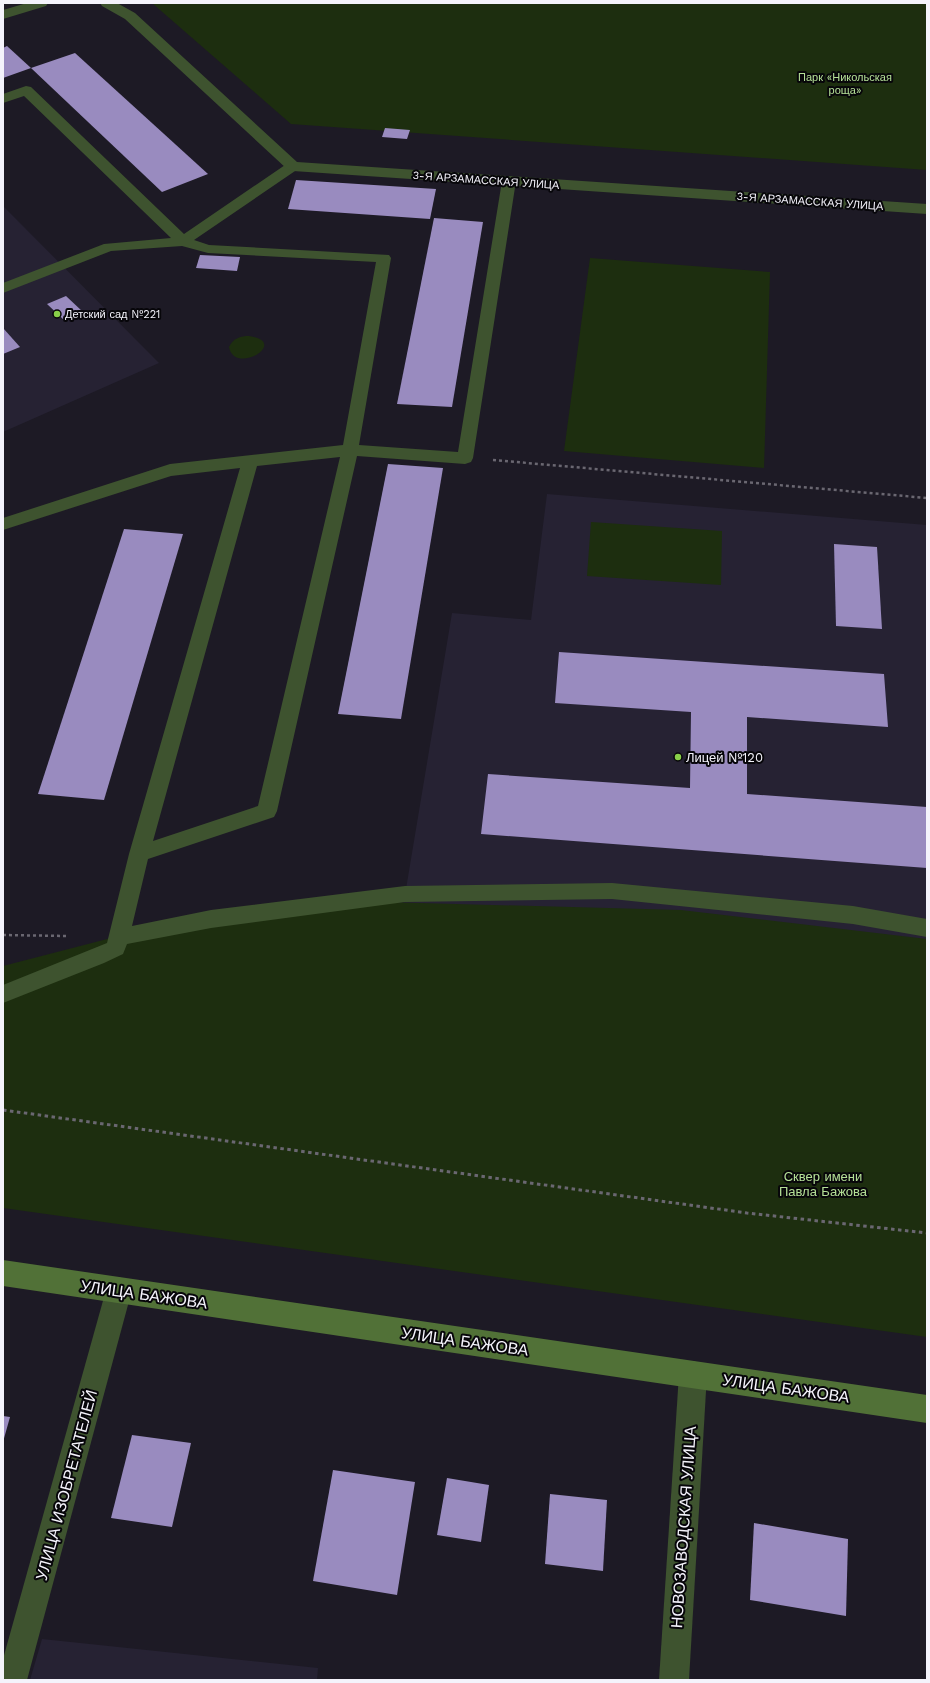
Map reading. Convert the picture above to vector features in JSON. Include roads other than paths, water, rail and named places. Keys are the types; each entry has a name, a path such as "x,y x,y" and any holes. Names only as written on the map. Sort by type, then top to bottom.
{"main road":[{"name":"УЛИЦА БАЖОВА","path":"3,1273 927,1409"}],"street":[{"path":"3,15 41,3"},
{"path":"107,3 130,16 293,166"},
{"name":"3-Я АРЗАМАССКАЯ УЛИЦА","path":"293,166 927,209"},
{"name":"УЛИЦА ИЗОБРЕТАТЕЛЕЙ","path":"12,1680 119,1290"},
{"name":"НОВОЗАВОДСКАЯ УЛИЦА","path":"674,1680 693,1374"}],"lane":[{"path":"3,99 26,90 182,241"},
{"path":"182,241 293,166"},
{"path":"3,524 170,470 350,450 465,458 509,181"},
{"path":"3,288 110,247 182,241 208,249 384,258 350,450 267,811 139,854"},
{"path":"3,994 116,948 139,854 250,461"},
{"path":"118,937 211,919 406,894 612,891 854,915 927,928"}],"place":[{"name":"Детский сад №221","path":"57,314"},
{"name":"Лицей №120","path":"678,757"}],"park label":[{"name":"Парк «Никольская роща»","path":"845,83"},
{"name":"Сквер имени Павла Бажова","path":"823,1184"}]}
